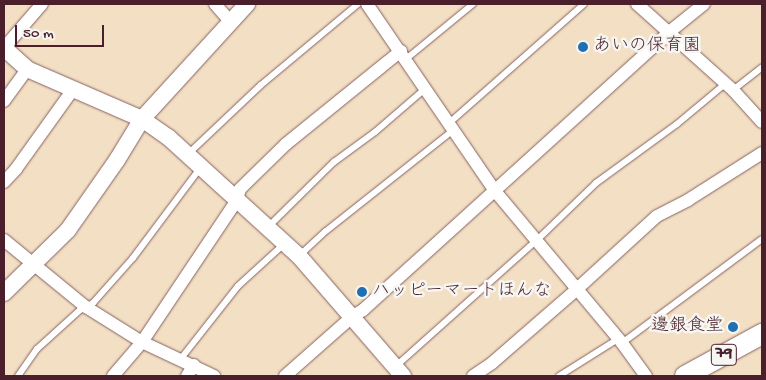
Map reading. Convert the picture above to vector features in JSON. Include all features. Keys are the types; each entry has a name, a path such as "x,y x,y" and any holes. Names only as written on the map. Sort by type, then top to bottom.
{"main road":[{"name":"79","path":"685,376 762,334"}],"street":[{"path":"42,4 4,48 27,69 142,119 168,137 299,256 399,371"},
{"path":"215,4 230,21"},
{"path":"4,293 32,263 68,230 117,160 142,119 247,4"},
{"path":"367,4 404,55 450,128 495,191 620,341 646,376"},
{"path":"637,4 729,87 762,122"},
{"path":"285,376 352,316 363,310 668,33 704,4"},
{"path":"113,376 142,342 236,200 240,189 286,144 404,55"},
{"path":"4,101 27,69"},
{"path":"4,182 16,169 74,88"},
{"path":"473,376 492,364 657,216 688,200 762,153"},
{"path":"4,240 86,307 142,342 179,361 190,371 214,376"}],"lane":[{"path":"188,154 261,85 358,4"},
{"path":"404,55 472,4"},
{"path":"299,256 326,231 450,128 584,4"},
{"path":"399,371 596,183 729,87 762,67"},
{"path":"268,227 334,162 375,132 426,88"},
{"path":"18,376 37,349 93,303 133,258 202,166"},
{"path":"559,376 620,341 762,239"},
{"path":"179,361 238,286 284,243"}],"place":[{"name":"あいの保育園","path":"583,47"},
{"name":"ハッピーマートほんな","path":"362,292"},
{"name":"邊銀食堂","path":"733,327"}]}
